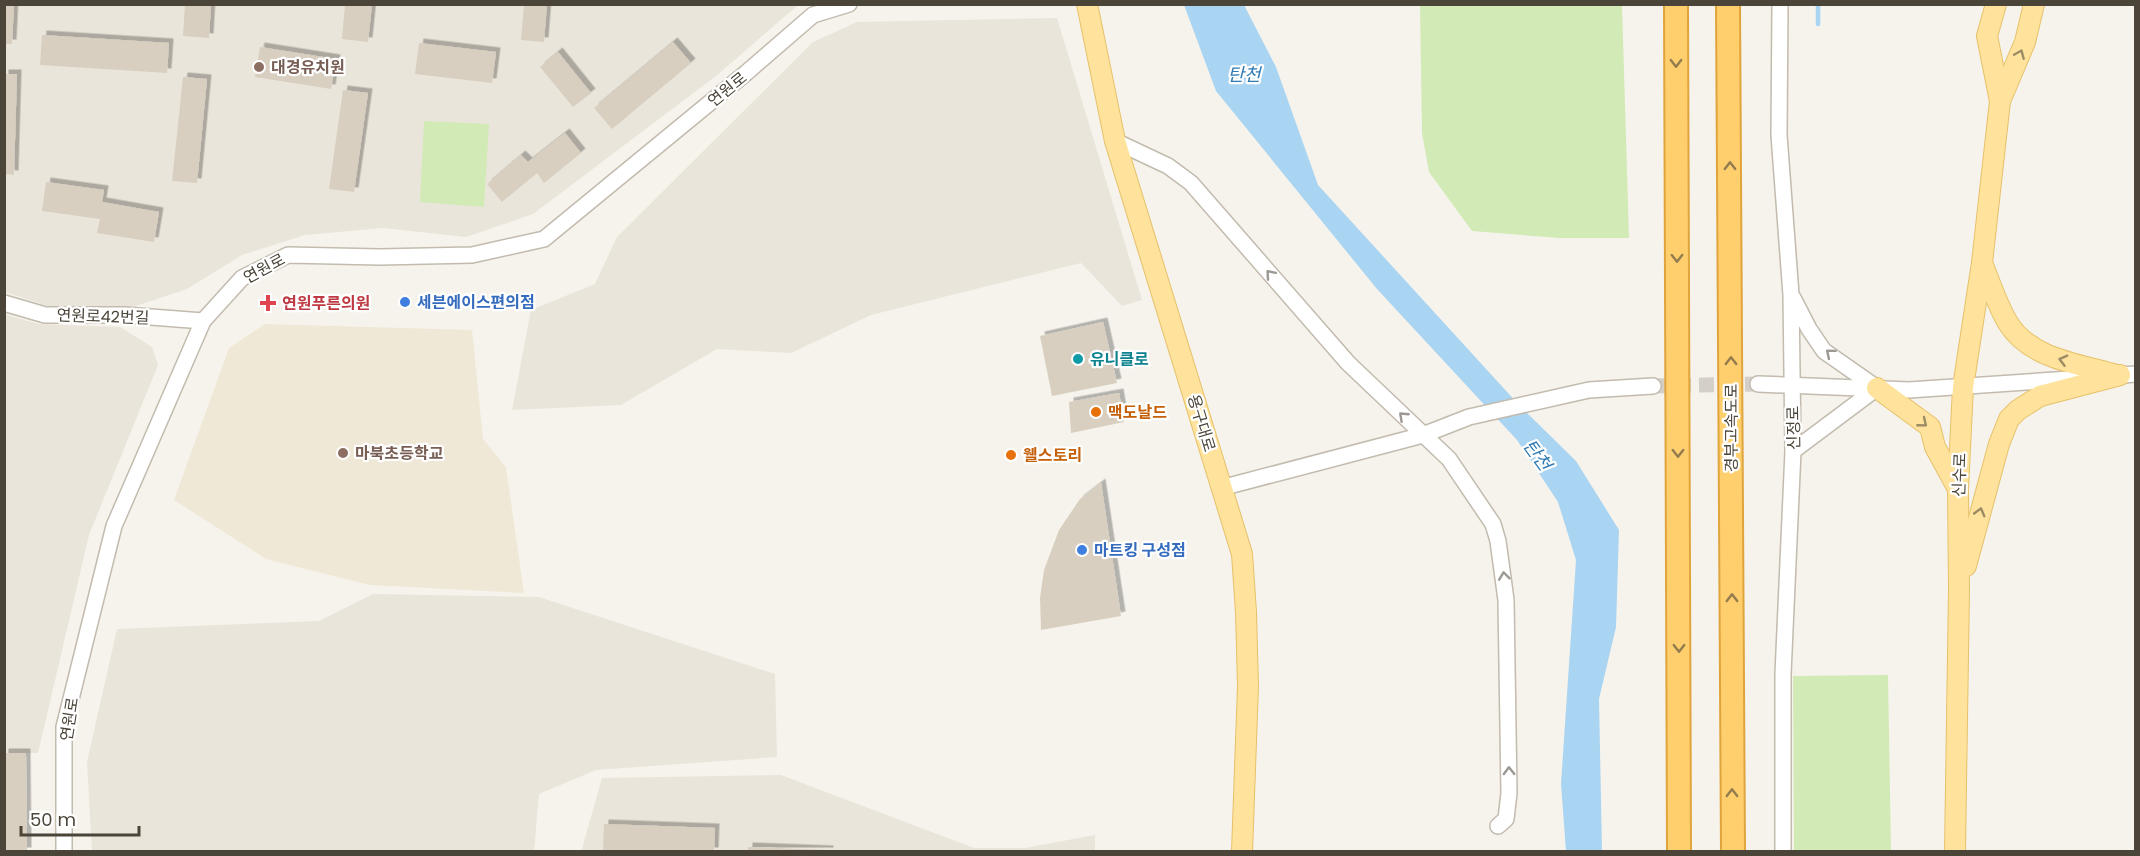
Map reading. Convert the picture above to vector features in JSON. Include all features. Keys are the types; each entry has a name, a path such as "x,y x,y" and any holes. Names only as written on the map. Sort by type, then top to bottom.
{"highway":[{"path":"1676,4 1679,852"},
{"name":"경부고속도로","path":"1728,4 1733,852"}],"main road":[{"name":"용구대로","path":"1088,4 1115,141 1242,554 1248,687 1242,852"},
{"name":"신수로","path":"1996,4 1987,36 2000,101"},
{"name":"신수로","path":"1955,852 1959,589 1958,489 1964,387 1982,263 2000,101 2025,42 2034,4"},
{"path":"1982,263 2007,321 2028,345 2044,354 2128,375"},
{"path":"1959,589 1999,444 2009,420 2018,410 2040,396 2128,375"},
{"path":"1876,388 1930,427 1935,447 1958,489"}],"street":[{"name":"연원로","path":"64,852 64,727 114,526 203,321 242,278 288,255 380,257 472,255 544,239 813,15 849,4"},
{"name":"신정로","path":"1780,4 1779,135 1791,295 1793,451 1783,662 1783,852"},
{"path":"1115,141 1168,166 1191,183 1348,363 1449,459 1493,524 1498,541 1506,600 1509,793 1506,819 1498,826"},
{"path":"1791,295 1824,351 1876,388"},
{"name":"연원로42번길","path":"4,303 45,315 125,315 203,321"},
{"path":"1758,384 1909,390 2128,375"},
{"path":"1221,488 1423,435 1468,417 1589,390 1653,386"},
{"path":"1793,451 1876,388"}],"shaded area":[{"path":"5,5 798,5 716,76 533,214 466,237 383,228 305,235 242,255 187,289 127,309 54,308 5,292"},
{"path":"1057,18 1142,300 1122,306 1081,263 871,315 791,353 717,349 621,405 512,410 531,310 595,284 617,237 813,42 857,22"},
{"path":"4,314 38,324 120,327 152,347 158,365 89,535 38,753 5,753"},
{"name":"마북초등학교","path":"265,324 472,330 483,439 506,467 524,593 370,585 266,559 174,500 229,348"},
{"path":"373,594 539,597 775,674 777,757 596,770 539,794 534,851 92,851 87,762 117,629 319,621"},
{"path":"781,775 974,848 1025,848 1095,835 1095,852 581,852 602,778"}],"green space":[{"path":"1420,5 1622,5 1629,238 1559,238 1472,231 1429,172 1422,133"},
{"path":"424,121 489,124 484,207 420,202"},
{"path":"1888,675 1891,851 1794,851 1793,676"}],"water":[{"name":"탄천","path":"1184,5 1244,5 1276,67 1318,185 1519,405 1576,461 1619,530 1616,627 1599,699 1602,851 1566,851 1561,784 1576,560 1558,502 1517,440 1377,289 1216,91"}],"building":[{"path":"5,4 14,4 12,44 5,44"},
{"path":"185,4 211,4 209,38 183,36"},
{"path":"345,4 372,4 368,42 342,39"},
{"path":"524,4 547,4 544,42 521,40"},
{"path":"42,35 169,43 167,73 40,65"},
{"path":"673,42 691,63 612,129 594,108"},
{"path":"419,43 496,52 492,83 415,74"},
{"path":"260,47 336,59 331,89 255,77"},
{"path":"558,52 591,93 573,107 540,67"},
{"path":"4,74 17,74 14,175 4,174"},
{"path":"183,77 207,79 197,183 172,181"},
{"path":"343,90 368,93 354,192 329,189"},
{"path":"565,133 581,153 544,183 537,173 502,202 487,184 521,155 528,162"},
{"path":"46,182 104,190 102,202 159,212 154,242 97,233 100,219 42,211"},
{"name":"유니클로","path":"1103,322 1117,383 1052,396 1040,336"},
{"name":"맥도날드","path":"1119,393 1124,422 1071,433 1069,402"},
{"name":"마트킹 구성점","path":"1101,483 1121,616 1041,630 1040,598 1044,570 1059,530 1080,499"},
{"path":"4,753 26,753 27,852 4,852"},
{"path":"604,824 715,828 714,852 603,850"},
{"path":"748,847 829,850 829,852 748,852"}],"waterway":[{"path":"1818,4 1818,24"}],"tunnel":[{"path":"1653,386 1758,384"}],"place":[{"name":"대경유치원","path":"259,67"},
{"name":"세븐에이스편의점","path":"405,302"},
{"name":"연원푸른의원","path":"268,303"},
{"name":"유니클로","path":"1078,359"},
{"name":"맥도날드","path":"1096,412"},
{"name":"마북초등학교","path":"343,453"},
{"name":"웰스토리","path":"1011,455"},
{"name":"마트킹 구성점","path":"1082,550"}]}
